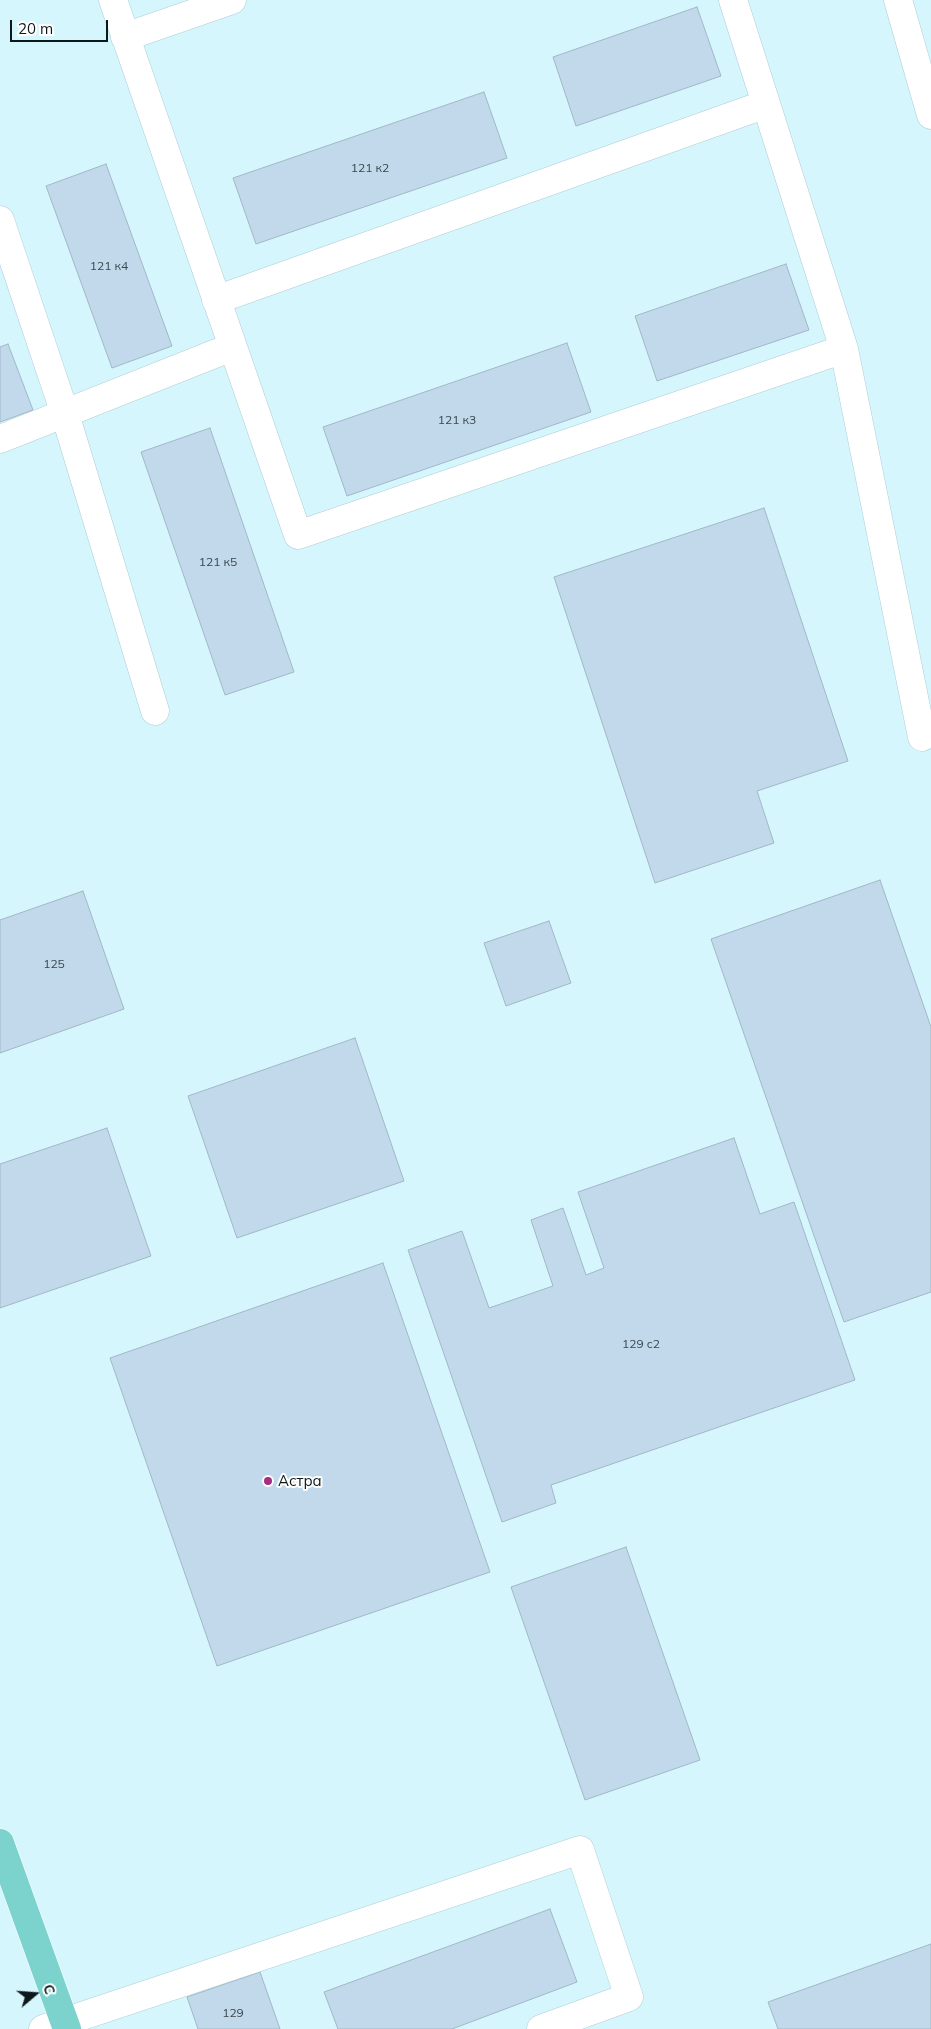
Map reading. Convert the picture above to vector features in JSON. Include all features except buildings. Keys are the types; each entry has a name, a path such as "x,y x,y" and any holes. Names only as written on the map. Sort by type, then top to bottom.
{"main road":[{"path":"0,1843 58,2026"}],"street":[{"path":"113,0 298,535 844,349"},
{"path":"125,37 232,0"},
{"path":"733,0 844,349 922,737"},
{"path":"898,0 931,114"},
{"path":"216,300 766,104"},
{"path":"0,220 8,269 65,414 155,712"},
{"path":"0,439 232,347"},
{"path":"58,2026 580,1850 629,1997 541,2029"}],"place":[{"name":"Астра","path":"268,1481"}]}
